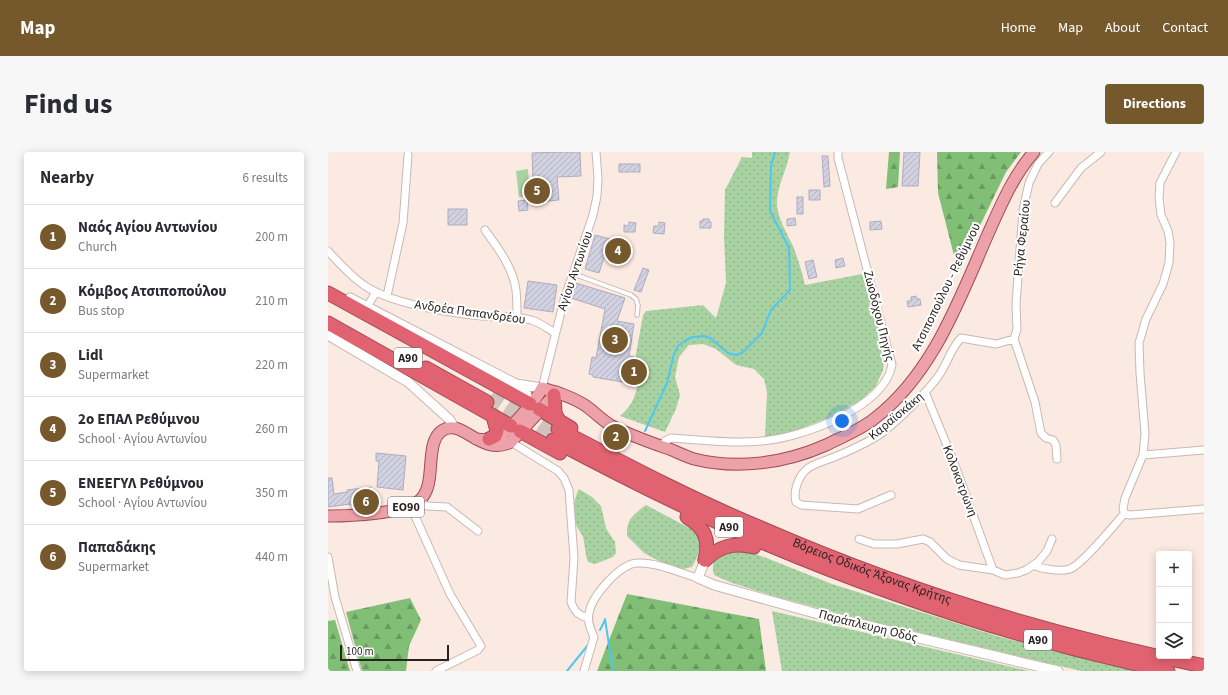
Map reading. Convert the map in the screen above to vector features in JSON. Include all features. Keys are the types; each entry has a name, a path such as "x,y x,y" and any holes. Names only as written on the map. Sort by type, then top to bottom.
{"highway":[{"path":"328,294 535,407 553,433 631,491 783,559 842,582 872,591 913,594"},
{"name":"Α90","path":"328,300 490,397 328,314"},
{"path":"328,323 493,416 514,434 553,433 630,459 698,493 881,570 913,594"},
{"path":"553,433 556,393"},
{"path":"483,439 495,436 497,432 493,416"},
{"name":"Βόρειος Οδικός Άξονας Κρήτης","path":"553,433 640,486 741,533 829,570 913,594 982,610 1043,628 1204,666"},
{"path":"687,517 696,522 707,540 708,550 705,560"},
{"path":"705,560 713,553 727,546 743,544 754,546"},
{"name":"Βόρειος Οδικός Άξονας Κρήτης","path":"913,594 1040,640 1168,671"}],"main road":[{"name":"Ατσιποπούλου - Ρεθύμνου","path":"542,388 568,396 584,404 612,426 694,458 737,463 762,463 789,458 817,449 841,438 873,420 896,401 917,376 935,349 1006,194 1017,175 1034,152"},
{"path":"454,428 458,428 483,439 492,446 502,445 514,434 535,407 542,388"},
{"path":"535,407 556,393"},
{"name":"ΕΟ90","path":"328,516 393,510 414,503 424,495 429,479 435,440 443,430 454,428"},
{"path":"483,439 495,439 514,434"}],"street":[{"name":"Αγίου Αντωνίου","path":"542,388 564,300 574,274 594,210 598,178 596,152"},
{"name":"Ζωοδόχου Πηγής","path":"662,446 665,441 671,438 762,442 786,437 825,424 850,413 872,396 886,382 892,365 838,158 838,152"},
{"name":"Ρήγα Φεραίου","path":"1014,339 1017,329 1016,304 1023,210 1029,184 1038,164 1049,152"},
{"path":"1055,203 1081,168 1101,152"},
{"path":"1125,513 1123,508 1124,498 1143,455 1145,434 1139,343 1146,320 1163,284 1169,263 1170,243 1168,231 1161,215 1159,191 1160,183 1176,152"},
{"path":"386,296 404,223 408,155"},
{"path":"485,230 500,251 512,274 516,290 517,318"},
{"name":"Ανδρέα Παπανδρέου","path":"328,251 362,284 386,296 438,310 482,316 531,320 555,333"},
{"path":"328,286 516,384 526,393 535,407"},
{"path":"367,307 376,292"},
{"path":"328,335 408,382 449,419 454,428"},
{"name":"Καραϊσκάκη","path":"891,496 855,509 801,505 796,502 795,498 799,477 808,468 850,451 877,436 902,415 940,374 956,343 961,338 996,344 1014,339"},
{"path":"1014,339 1035,402 1041,433 1046,438 1053,440 1056,445 1057,459"},
{"path":"516,384 542,388"},
{"name":"Κολοκοτρώνη","path":"924,392 956,467 993,570"},
{"path":"514,434 558,471 564,478 568,490 574,558 571,602 579,616 588,618"},
{"path":"1143,455 1204,450"},
{"path":"414,503 427,506 447,507 478,531"},
{"path":"414,503 450,594 480,646 478,650 436,671"},
{"path":"1125,513 1130,515 1204,508"},
{"path":"1033,565 1037,567 1061,570 1069,569 1079,564 1125,513"},
{"path":"859,539 874,544 897,544 923,539 930,542 947,559 959,565 993,570 1005,575 1026,570 1038,562 1047,551 1052,539"},
{"path":"328,557 336,597 357,671"},
{"path":"584,671 594,637 588,618 589,613 597,594 621,570 636,562 650,563 698,578 705,560"},
{"name":"Παράπλευρη Οδός","path":"698,578 714,585 818,614 1058,671"}],"lane":[{"path":"574,274 631,295 636,299 638,305 637,315"}],"green space":[{"path":"752,152 790,152 778,192 777,206 781,222 797,256 805,285 862,274 885,354 883,370 876,386 860,401 828,418 794,431 765,438 767,392 764,379 754,369 736,365 716,349 703,344 689,345 679,357 675,377 680,395 676,409 665,432 620,416 630,405 636,392 640,362 635,360 643,315 646,311 703,305 716,318 726,283 724,236 725,190 742,157 752,158"},
{"path":"889,152 900,152 898,187 886,189"},
{"path":"937,152 1021,152 1006,172 958,271 938,193"},
{"path":"528,169 530,196 519,197 516,171"},
{"path":"579,489 592,497 601,506 606,528 615,542 616,553 613,557 595,564 588,562 583,537 575,523 574,505"},
{"path":"646,505 695,531 700,538 701,545 692,567 683,569 659,561 644,553 627,536 629,521"},
{"path":"738,549 756,554 832,584 997,636 1097,662 1141,671 1081,671 853,617 777,597 732,583 714,575 713,568 715,559 722,554"},
{"path":"627,594 759,619 766,671 597,671"},
{"path":"410,598 421,620 409,646 406,671 362,671 346,612"},
{"path":"772,611 1029,671 782,671"},
{"path":"335,620 350,671 328,671 328,621"}],"building":[{"path":"580,152 581,176 557,177 559,200 538,202 536,178 533,178 532,153"},
{"path":"904,152 920,152 918,186 902,186"},
{"path":"822,156 828,156 830,186 824,187"},
{"path":"619,164 640,164 640,172 619,172"},
{"path":"809,190 820,190 820,200 809,200"},
{"path":"797,197 803,197 803,214 797,214"},
{"path":"527,200 528,210 519,211 518,201"},
{"path":"448,209 467,209 467,225 448,225"},
{"path":"795,218 796,225 787,226 787,219"},
{"path":"703,219 709,219 709,222 711,222 711,228 700,228 700,221 703,221"},
{"path":"881,221 882,229 870,230 870,222"},
{"path":"629,222 636,223 635,232 624,232 624,225 629,226"},
{"path":"659,222 665,223 664,234 653,233 654,226 659,226"},
{"path":"595,235 610,239 599,273 585,269"},
{"path":"843,258 845,266 836,268 835,260"},
{"path":"813,260 817,277 809,279 805,262"},
{"path":"643,268 649,270 641,292 634,290"},
{"path":"528,281 557,285 553,312 524,308"},
{"path":"576,283 625,298 617,321 634,324 629,356 634,357 629,383 593,377 593,375 589,374 592,357 596,358 605,309 571,298"},
{"path":"916,296 917,299 920,299 921,305 908,307 907,301 911,301 911,297"},
{"path":"376,453 406,456 403,490 377,487 379,461 376,461"},
{"path":"328,478 332,478 334,494 347,492 347,490 371,487 374,502 328,507"}],"waterway":[{"path":"645,431 667,383 674,354 678,346 693,337 704,336 710,338 728,353 736,355 742,353 762,333 771,310 790,290 789,248 770,211 771,166 775,152"},
{"path":"605,619 613,671"},
{"path":"600,630 605,620"},
{"path":"567,671 588,645"}],"tunnel":[{"path":"494,391 558,429"},
{"path":"487,402 553,440"}],"place":[{"name":"ΕΝΕΕΓΥΛ Ρεθύμνου","path":"537,191"},
{"name":"2ο ΕΠΑΛ Ρεθύμνου","path":"618,251"},
{"name":"Lidl","path":"615,340"},
{"name":"Ναός Αγίου Αντωνίου","path":"634,372"},
{"name":"Κόμβος Ατσιποπούλου","path":"616,437"},
{"name":"Παπαδάκης","path":"366,502"}]}
